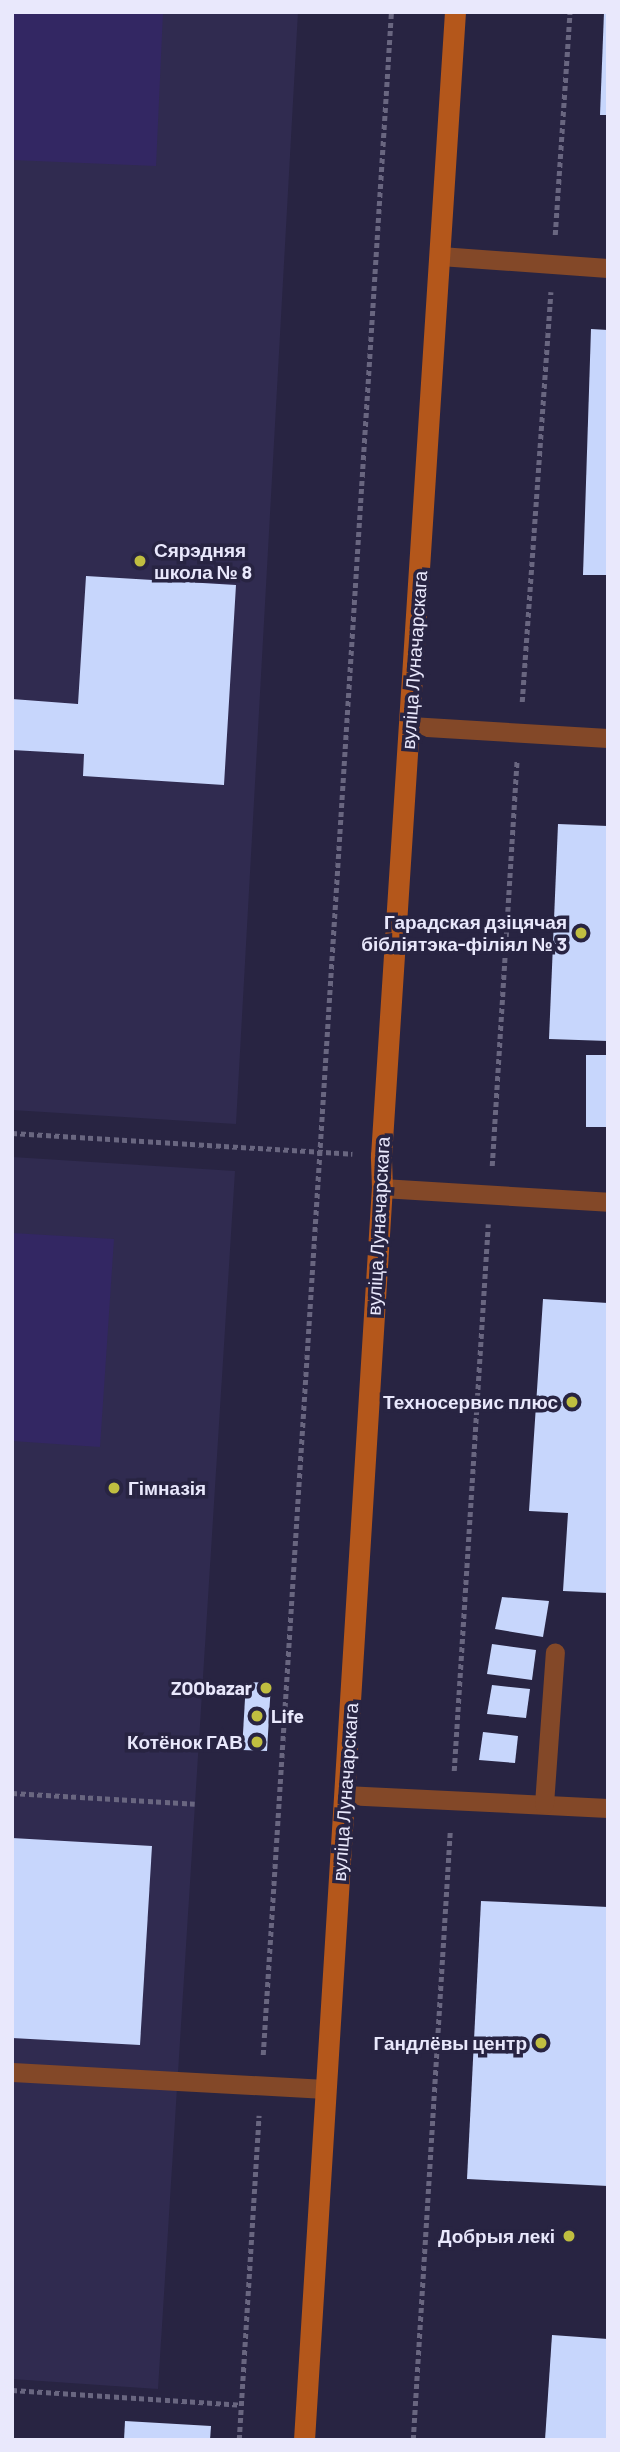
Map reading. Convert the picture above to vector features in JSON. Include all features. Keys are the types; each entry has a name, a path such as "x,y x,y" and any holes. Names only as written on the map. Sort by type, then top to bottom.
{"street":[{"name":"вуліца Луначарскага","path":"304,2440 382,1188 381,1156 455,12"}],"lane":[{"path":"440,256 608,268"},
{"path":"410,726 608,738"},
{"path":"382,1188 608,1202"},
{"path":"544,1804 555,1652"},
{"path":"344,1795 608,1808"},
{"path":"12,2072 326,2090"}],"path":[{"path":"239,2440 322,1153 391,12"},
{"path":"554,237 570,12"},
{"path":"522,711 551,281"},
{"path":"492,1175 517,761"},
{"path":"12,1133 381,1156"},
{"path":"453,1780 489,1209"},
{"path":"12,1793 195,1804"},
{"path":"413,2440 450,1830"},
{"path":"12,2390 241,2405"}],"shaded area":[{"name":"Сярэдняя школа № 8","path":"12,12 298,12 236,1124 12,1110"},
{"path":"12,12 163,12 156,166 12,160"},
{"name":"Гімназія","path":"12,1157 235,1171 158,2389 12,2379"},
{"path":"12,1233 114,1239 100,1447 12,1441"}],"building":[{"path":"604,12 608,12 608,115 600,115"},
{"path":"591,329 608,330 608,575 583,575"},
{"path":"86,576 236,585 224,785 83,776 84,754 12,750 12,699 78,704"},
{"name":"Гарадская дзіцячая бібліятэка-філіял № 3","path":"558,824 608,826 608,1041 549,1039"},
{"path":"586,1055 608,1055 608,1127 586,1127"},
{"name":"Техносервис плюс","path":"543,1299 608,1303 608,1593 563,1591 568,1513 529,1511"},
{"path":"502,1597 549,1601 543,1637 495,1629"},
{"path":"492,1644 536,1650 532,1680 487,1674"},
{"name":"Life","path":"246,1682 271,1683 267,1751 242,1750"},
{"path":"492,1685 530,1689 526,1718 487,1714"},
{"path":"483,1732 518,1736 515,1763 479,1760"},
{"path":"12,1838 152,1846 140,2045 12,2038"},
{"name":"Гандлёвы центр","path":"481,1901 608,1907 608,2186 467,2179"},
{"path":"552,2335 608,2339 608,2440 545,2440"},
{"path":"125,2421 211,2426 210,2440 124,2440"}],"place":[{"name":"Сярэдняя школа № 8","path":"140,561"},
{"name":"Гарадская дзіцячая бібліятэка-філіял № 3","path":"581,933"},
{"name":"Техносервис плюс","path":"572,1402"},
{"name":"Гімназія","path":"114,1488"},
{"name":"ZOObazar","path":"266,1688"},
{"name":"Life","path":"257,1716"},
{"name":"Котёнок ГАВ","path":"257,1742"},
{"name":"Гандлёвы центр","path":"541,2043"},
{"name":"Добрыя лекі","path":"569,2236"}]}
